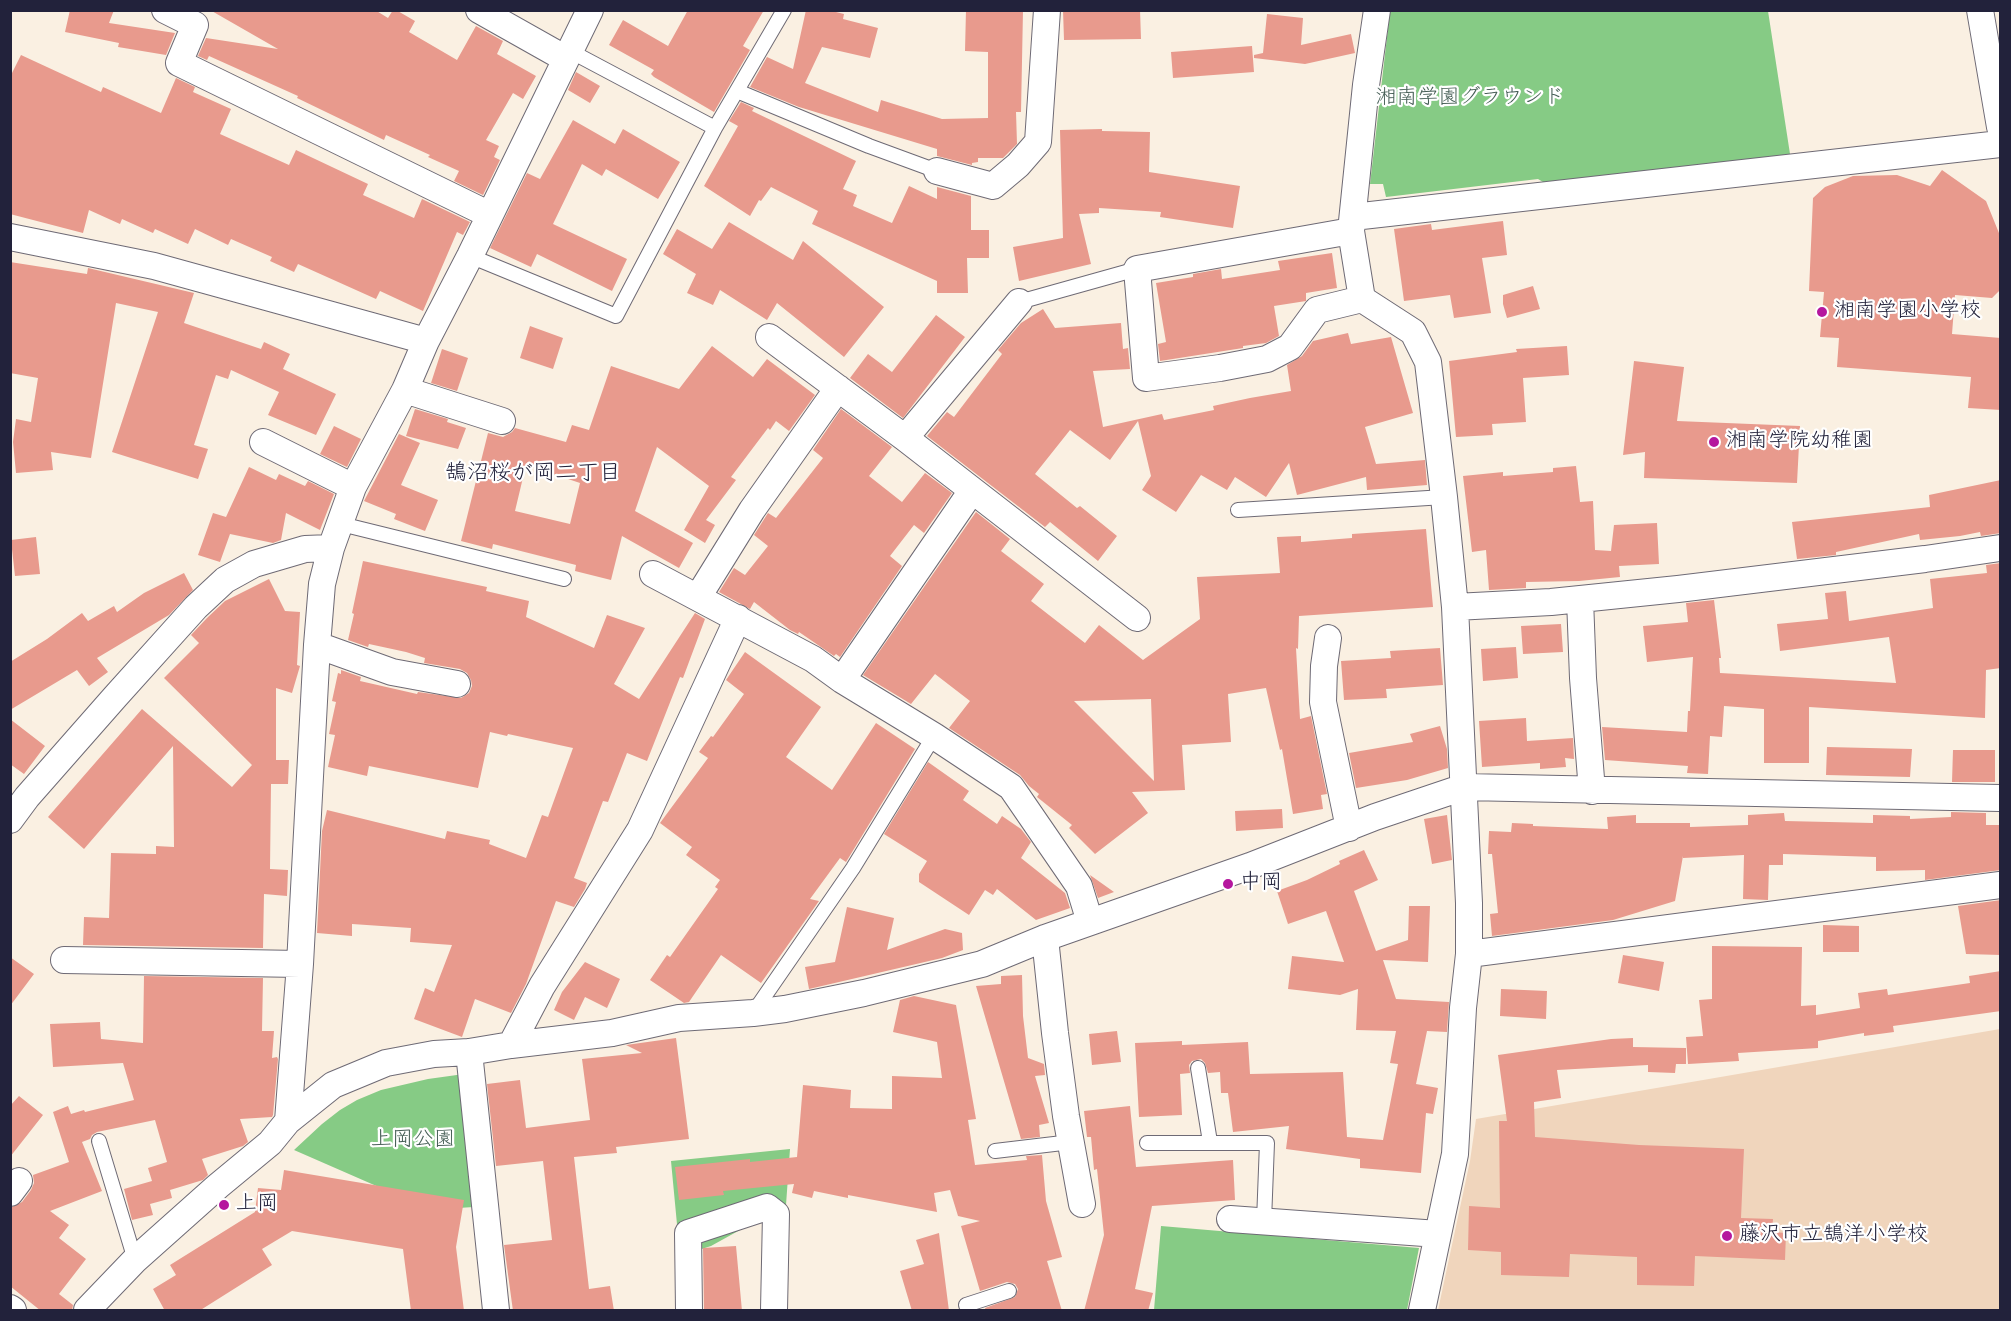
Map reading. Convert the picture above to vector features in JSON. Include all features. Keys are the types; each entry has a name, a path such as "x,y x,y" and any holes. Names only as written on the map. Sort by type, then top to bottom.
{"street":[{"path":"165,10 195,25 179,63 490,215"},
{"path":"479,10 568,55"},
{"path":"288,1121 300,964 317,645 322,584 330,548 341,524 352,487 405,390 426,341 590,10"},
{"path":"937,171 993,186 1018,165 1038,142 1047,10"},
{"path":"1377,10 1366,85 1352,224 1362,299 1413,332 1428,362 1455,607 1469,903 1469,954 1463,1008 1455,1154 1422,1311"},
{"path":"1980,10 2001,127"},
{"path":"1362,299 1317,310 1290,347 1268,359 1146,378 1137,269 1352,224 2001,144"},
{"path":"10,237 154,266 426,341"},
{"path":"904,438 1019,302"},
{"path":"769,337 1137,618"},
{"path":"698,597 752,510 838,388"},
{"path":"405,390 502,421"},
{"path":"264,442 352,487"},
{"path":"842,680 971,492"},
{"path":"13,807 196,607 225,580 254,564 305,549 330,548"},
{"path":"1455,607 1678,590 2001,548"},
{"path":"653,574 813,659 842,680 934,736 1011,787 1079,886 1090,922"},
{"path":"1580,599 1583,678 1592,791"},
{"path":"511,1045 542,986 640,830 738,618"},
{"path":"1328,638 1324,666 1323,702 1349,828"},
{"path":"317,645 392,672 458,684"},
{"path":"87,1311 135,1260 270,1143 288,1121 333,1085 359,1072 386,1063 434,1054 469,1052 612,1033 679,1018 753,1013 864,993 982,964 1045,938 1464,787 2001,798"},
{"path":"1469,954 2001,885"},
{"path":"1045,938 1055,1033 1082,1204"},
{"path":"64,960 300,964"},
{"path":"469,1052 496,1311"},
{"path":"689,1311 688,1233 767,1207 776,1214 774,1311"},
{"path":"1230,1219 1438,1234"}],"lane":[{"path":"470,256 616,316 715,128 784,10"},
{"path":"568,55 715,128"},
{"path":"737,91 869,146 937,171"},
{"path":"1019,302 1137,269"},
{"path":"1238,510 1444,498"},
{"path":"341,524 564,579"},
{"path":"753,1013 854,868 934,736"},
{"path":"1198,1068 1210,1142"},
{"path":"99,1141 135,1260"},
{"path":"995,1150 1071,1142"},
{"path":"1147,1143 1267,1143 1264,1221"},
{"path":"968,1311 966,1305 1009,1291"}],"shaded area":[{"name":"藤沢市立鵠洋小学校","path":"2000,1029 2000,1310 1438,1310 1470,1161 1476,1119"}],"green space":[{"name":"湘南学園グラウンド","path":"1390,11 1768,11 1790,154 1553,188 1538,179 1386,197 1383,184 1370,184"},
{"name":"上岡公園","path":"464,1074 474,1207 442,1209 397,1195 294,1150 322,1124 357,1100 381,1090 428,1079"},
{"path":"790,1149 786,1205 776,1214 749,1225 711,1246 680,1256 671,1161"},
{"path":"1161,1226 1419,1248 1407,1310 1154,1310"}],"building":[{"path":"70,10 114,10 109,23 175,33 166,55 118,47 119,43 65,32"},
{"path":"210,10 375,10 388,18 393,10 396,10 415,21 409,32 457,60 476,26 503,41 497,54 536,76 523,99 513,93 486,140 499,146 494,157 500,160 483,195 454,181 459,171 428,157 430,155 386,135 384,140 297,98 298,96 209,56 207,60 198,56 206,38 278,49"},
{"path":"688,10 764,10 743,46 750,50 714,112 654,77 651,74 654,70 609,45 623,20 668,46"},
{"path":"806,10 828,10 844,14 843,19 878,28 870,58 822,47 805,83 878,112 881,100 942,119 988,118 988,52 965,51 966,10 1023,10 1021,112 1016,112 1017,144 1003,158 978,158 978,162 972,165 937,156 937,149 799,107 750,87 767,57 793,69"},
{"path":"1063,10 1140,10 1141,39 1064,40"},
{"path":"1267,14 1303,18 1301,45 1351,34 1355,53 1305,64 1254,58 1254,55 1263,53"},
{"path":"1252,46 1254,72 1173,78 1171,52"},
{"path":"21,55 101,92 103,87 161,113 176,78 195,87 193,92 231,109 220,134 289,165 296,150 368,184 363,195 414,218 422,199 470,222 463,235 457,232 423,311 380,291 376,299 298,264 294,272 270,261 272,257 231,239 228,245 195,229 188,244 155,229 153,233 122,219 120,224 89,210 83,233 10,214 10,77"},
{"path":"576,72 600,86 590,103 568,90"},
{"path":"741,102 754,108 752,111 856,161 843,189 857,195 853,206 892,223 909,186 937,199 937,187 971,196 971,230 989,230 989,258 967,258 968,293 937,293 937,281 812,224 818,211 771,187 761,201 759,200 750,216 704,186 738,126 729,121"},
{"path":"573,120 615,144 623,129 680,162 658,199 606,169 602,176 582,164 553,224 627,259 612,291 537,254 531,267 490,248 527,173 540,179"},
{"path":"1102,129 1102,131 1150,132 1149,172 1240,186 1233,228 1160,217 1161,212 1099,208 1099,213 1079,214 1091,264 1019,281 1013,247 1063,238 1060,130"},
{"path":"1942,170 1986,201 2001,238 2001,289 1992,298 1955,295 1952,334 2001,338 2001,410 1968,408 1971,377 1837,367 1839,338 1820,337 1824,292 1809,291 1813,198 1825,187 1853,176 1897,175 1930,186"},
{"path":"1503,221 1507,255 1482,258 1491,313 1454,318 1450,295 1404,301 1394,229 1431,224 1432,230"},
{"path":"729,222 793,260 803,241 884,307 844,357 777,303 767,320 720,290 713,305 687,293 696,274 663,254 677,229 712,249"},
{"path":"1332,253 1337,288 1306,293 1306,301 1274,306 1279,336 1266,343 1243,346 1243,348 1160,361 1158,344 1166,342 1156,283 1193,277 1193,274 1221,269 1222,279 1280,270 1278,261"},
{"path":"10,262 87,274 88,268 194,293 184,323 261,349 264,342 290,354 283,369 336,394 316,435 268,415 279,392 231,370 228,379 216,375 194,445 208,449 198,479 112,452 158,312 116,303 91,458 51,452 53,470 16,473 13,442 16,419 31,422 38,378 10,373"},
{"path":"1533,286 1540,309 1507,318 1503,295"},
{"path":"1043,309 1055,328 1121,323 1123,349 1128,348 1130,369 1093,371 1103,427 1162,414 1164,420 1214,410 1213,406 1291,391 1287,365 1302,356 1313,341 1348,333 1351,344 1391,337 1413,413 1365,427 1376,464 1425,460 1427,485 1367,490 1366,477 1297,495 1289,463 1266,497 1235,477 1227,490 1201,475 1176,512 1142,490 1151,476 1138,421 1110,460 1070,430 1035,474 1117,536 1098,561 1050,522 1045,527 927,436 947,412 954,417 1002,354 998,350 1021,323"},
{"path":"936,315 965,337 903,418 850,378 868,354 892,372"},
{"path":"530,326 563,338 553,369 520,358"},
{"path":"712,346 753,377 767,359 815,395 789,431 776,421 770,430 768,428 731,477 736,480 706,520 715,525 705,543 684,530 709,486 657,447 635,511 693,543 679,568 622,536 611,580 575,571 576,565 493,544 492,549 461,541 488,433 503,437 515,428 566,442 572,425 589,430 611,366 679,389","holes":["526,465 580,483 570,524 515,511"]},
{"path":"1567,346 1569,375 1523,378 1526,422 1492,424 1493,435 1456,437 1449,361 1517,352 1516,349"},
{"path":"442,349 468,358 457,391 431,383"},
{"path":"1634,361 1684,367 1677,421 1800,426 1797,483 1644,478 1645,452 1623,455"},
{"path":"415,409 448,419 447,422 466,428 458,449 406,436"},
{"path":"841,409 892,447 869,476 902,502 925,473 952,493 924,533 914,525 890,556 902,566 840,657 836,654 834,656 799,632 798,634 790,630 754,602 750,609 719,592 734,568 745,575 768,546 754,535 768,513 776,518 823,458 813,450"},
{"path":"334,426 361,439 347,467 320,454"},
{"path":"399,434 420,443 401,485 438,500 425,531 394,519 396,514 364,501"},
{"path":"1576,466 1580,502 1593,501 1595,550 1611,551 1614,525 1657,523 1659,564 1619,566 1620,577 1579,581 1526,582 1526,588 1489,590 1486,550 1472,552 1463,476 1503,472 1503,476 1553,472 1553,468"},
{"path":"249,467 276,480 279,474 305,486 308,481 334,494 320,530 286,513 281,540 273,543 230,534 220,562 198,555 213,513 226,517"},
{"path":"2001,480 2001,533 1981,536 1980,532 1920,540 1919,534 1836,552 1836,555 1797,559 1792,522 1930,507 1929,495"},
{"path":"976,512 1010,539 1001,551 1044,584 1031,601 1085,643 1099,625 1143,660 1200,619 1197,577 1280,573 1277,537 1301,536 1301,542 1352,538 1352,534 1426,529 1433,607 1299,616 1298,649 1296,648 1300,719 1311,716 1327,794 1321,795 1323,809 1293,814 1282,749 1280,750 1266,688 1228,694 1231,742 1182,745 1185,790 1132,792 1148,813 1095,854 1069,828 1072,825 1037,797 1039,794 1020,775 949,728 970,701 935,674 911,704 863,675","holes":["1151,699 1154,781 1074,701"]},
{"path":"36,537 40,574 15,576 11,540"},
{"path":"363,561 487,587 486,591 529,601 526,617 594,648 607,615 645,628 614,684 639,699 695,613 705,619 683,678 680,677 647,761 627,753 608,802 603,801 574,878 587,883 585,889 574,907 556,901 526,984 511,1013 475,999 462,1037 414,1019 425,988 434,992 452,945 410,942 411,928 352,924 352,936 317,933 322,831 327,810 445,839 447,831 490,840 489,844 526,858 542,815 548,817 573,748 490,732 478,788 369,766 367,776 328,767 335,735 329,734 336,702 332,701 338,673 341,674 341,670 361,677 360,681 417,694 418,692 461,698 469,693 472,686 467,673 460,669 424,663 425,658 406,652 369,644 368,647 348,640"},
{"path":"2001,563 2001,668 1986,670 1985,718 1809,707 1809,763 1764,763 1764,709 1724,706 1722,737 1710,736 1708,774 1687,773 1688,766 1605,760 1602,727 1687,732 1693,657 1647,662 1643,626 1688,622 1686,603 1714,600 1721,658 1719,658 1720,673 1896,683 1889,637 1780,651 1777,624 1828,619 1825,593 1846,591 1849,621 1933,608 1930,579 1987,573 1986,565"},
{"path":"184,573 193,590 169,615 97,658 108,672 89,686 77,670 10,710 10,662 47,639 82,613 88,621 114,606 117,612 144,593"},
{"path":"269,579 285,611 300,612 297,665 300,666 292,693 276,688 276,760 289,760 288,784 271,784 270,869 288,870 287,896 264,894 263,948 83,945 84,917 109,918 111,853 156,854 156,846 174,847 173,746 84,849 48,817 142,709 232,787 252,765 164,678 199,643 191,635 225,601"},
{"path":"1561,624 1563,652 1523,654 1521,626"},
{"path":"1516,647 1518,678 1483,681 1481,649"},
{"path":"1440,648 1443,685 1386,689 1387,698 1344,700 1341,661 1391,658 1390,651"},
{"path":"745,652 821,707 786,757 832,790 876,723 915,749 846,862 840,858 810,899 819,901 761,983 721,955 689,1002 684,1003 650,980 667,955 670,957 718,889 715,887 720,880 686,855 692,847 660,823 708,758 699,752 711,736 713,737 744,694 726,680"},
{"path":"1526,718 1527,741 1573,738 1574,759 1565,758 1566,767 1540,769 1540,763 1482,767 1479,721"},
{"path":"10,719 45,746 24,774 10,764"},
{"path":"1440,726 1447,749 1448,768 1407,780 1356,788 1349,753 1413,742 1410,734"},
{"path":"1827,747 1912,749 1910,777 1826,775"},
{"path":"1953,750 1995,750 1995,782 1952,782"},
{"path":"928,762 969,791 963,800 997,824 1002,816 1021,829 1031,842 1021,858 1065,893 1070,908 1036,920 997,889 993,895 985,890 969,915 919,882 919,874 927,861 884,834"},
{"path":"1282,809 1283,828 1236,831 1235,811"},
{"path":"1951,812 1986,813 1986,825 2001,825 2001,870 1925,880 1925,870 1876,871 1876,857 1783,854 1783,865 1769,865 1768,900 1743,899 1744,855 1683,858 1683,856 1675,901 1613,920 1492,936 1490,914 1498,913 1492,854 1488,854 1489,831 1511,832 1512,823 1608,829 1607,817 1636,815 1636,823 1690,823 1690,827 1748,825 1748,815 1784,813 1785,821 1873,823 1873,815 1910,816 1910,819 1951,817"},
{"path":"1447,815 1452,860 1432,864 1424,819"},
{"path":"1364,850 1378,880 1354,891 1376,951 1408,940 1409,906 1430,906 1428,962 1383,960 1396,999 1449,1002 1447,1032 1427,1031 1416,1084 1438,1088 1433,1114 1426,1113 1421,1173 1360,1168 1360,1159 1286,1149 1289,1126 1233,1132 1228,1093 1221,1093 1220,1072 1208,1073 1201,1059 1192,1061 1189,1065 1190,1073 1180,1074 1182,1115 1139,1117 1135,1043 1182,1041 1182,1045 1248,1042 1250,1074 1343,1072 1347,1137 1383,1140 1398,1064 1390,1063 1396,1031 1356,1030 1358,989 1340,995 1288,989 1292,956 1344,962 1326,911 1288,924 1277,891 1307,880 1340,864 1339,861"},
{"path":"1090,875 1114,892 1098,898"},
{"path":"2001,900 2001,955 1966,954 1958,906"},
{"path":"847,907 894,918 887,950 945,929 962,933 963,950 942,958 809,989 805,967 835,962"},
{"path":"1823,925 1859,926 1859,952 1823,952"},
{"path":"1712,946 1802,947 1801,1006 1816,1005 1816,1015 1860,1008 1858,993 1887,989 1888,995 1970,983 1969,976 2001,971 2001,1011 1893,1026 1894,1032 1864,1036 1864,1033 1818,1041 1818,1048 1738,1053 1739,1061 1688,1064 1686,1037 1703,1036 1699,1000 1712,999"},
{"path":"1623,955 1664,962 1659,991 1618,983"},
{"path":"10,957 34,974 10,1006"},
{"path":"585,962 620,979 607,1008 585,997 574,1020 554,1010 562,992"},
{"path":"1022,975 1023,1016 1028,1058 1044,1064 1045,1075 1035,1076 1049,1123 1039,1125 1040,1137 1021,1139 976,986 1001,984 1001,976"},
{"path":"144,976 263,978 262,1031 274,1031 272,1058 277,1057 278,1059 273,1115 272,1117 240,1119 248,1142 243,1146 202,1159 208,1175 203,1180 170,1190 172,1198 150,1204 153,1215 132,1220 124,1189 152,1181 148,1168 167,1162 155,1120 97,1132 90,1139 82,1142 102,1191 50,1211 69,1225 59,1238 86,1259 59,1294 73,1305 72,1311 41,1311 10,1286 10,1208 22,1202 31,1190 34,1183 33,1175 69,1162 53,1112 68,1106 71,1114 84,1110 85,1112 134,1100 123,1063 53,1067 50,1024 100,1022 101,1039 143,1043"},
{"path":"1501,989 1547,991 1546,1019 1500,1016"},
{"path":"914,996 956,1005 976,1119 968,1120 975,1165 1027,1160 1026,1156 1042,1155 1046,1201 1062,1257 1047,1261 1062,1311 986,1311 985,1308 1015,1297 1018,1289 1015,1284 1007,1282 980,1291 961,1226 980,1221 958,1216 950,1190 934,1193 937,1212 814,1191 812,1198 792,1193 794,1184 723,1191 724,1195 679,1200 675,1167 750,1159 750,1162 797,1157 803,1085 851,1090 850,1108 892,1109 892,1076 942,1078 937,1042 893,1032 900,1000"},
{"path":"1117,1031 1121,1062 1092,1065 1089,1034"},
{"path":"676,1038 689,1139 616,1147 617,1153 574,1157 589,1289 610,1286 614,1311 513,1311 504,1245 552,1240 543,1161 496,1166 487,1084 520,1080 526,1128 590,1120 582,1059 642,1053 626,1045"},
{"path":"1633,1038 1633,1047 1686,1048 1686,1064 1676,1064 1675,1073 1648,1072 1648,1065 1557,1070 1561,1098 1534,1102 1535,1137 1639,1145 1744,1149 1741,1218 1773,1219 1772,1232 1786,1233 1785,1260 1695,1256 1694,1286 1637,1285 1637,1257 1570,1254 1569,1277 1501,1275 1501,1252 1468,1250 1469,1206 1500,1208 1499,1121 1507,1121 1498,1055"},
{"path":"19,1096 43,1115 10,1157 10,1106"},
{"path":"1130,1106 1136,1167 1233,1160 1235,1200 1152,1206 1135,1289 1153,1293 1148,1311 1084,1311 1104,1235 1097,1169 1094,1170 1091,1137 1087,1137 1084,1111"},
{"path":"284,1170 464,1200 456,1247 464,1311 411,1311 403,1249 292,1231 262,1249 272,1265 199,1311 165,1311 153,1289 176,1275 170,1265 255,1212 258,1188 281,1190"},
{"path":"939,1233 949,1311 912,1311 900,1271 924,1264 916,1240"},
{"path":"736,1246 742,1311 704,1311 703,1248"}],"place":[{"name":"湘南学園小学校","path":"1822,312"},
{"name":"湘南学院幼稚園","path":"1714,442"},
{"name":"中岡","path":"1228,884"},
{"name":"上岡","path":"224,1205"},
{"name":"藤沢市立鵠洋小学校","path":"1727,1236"}],"district":[{"name":"鵠沼桜が岡二丁目","path":"533,474"}]}
